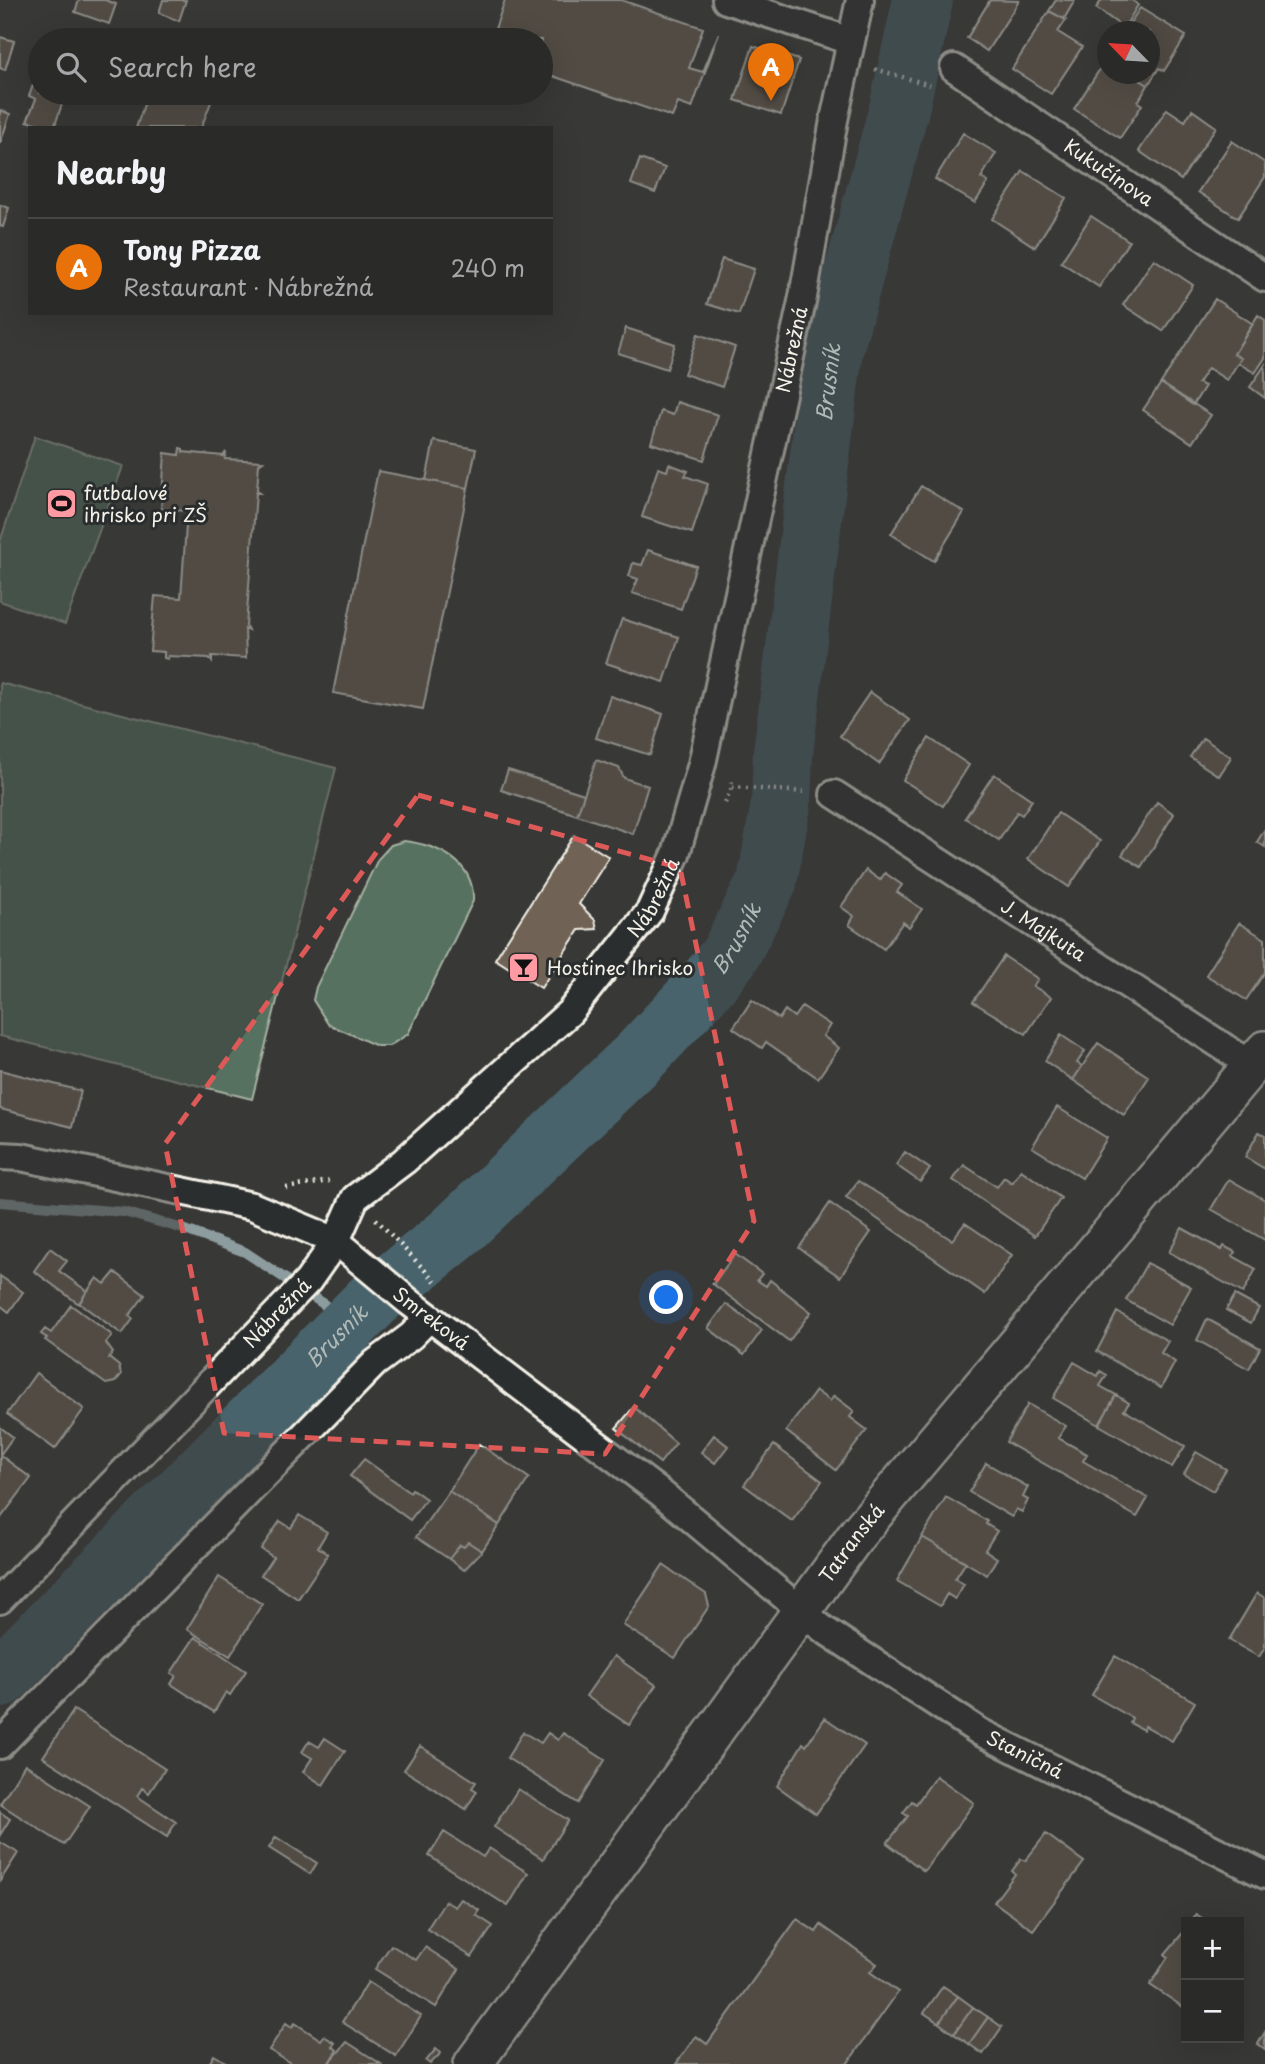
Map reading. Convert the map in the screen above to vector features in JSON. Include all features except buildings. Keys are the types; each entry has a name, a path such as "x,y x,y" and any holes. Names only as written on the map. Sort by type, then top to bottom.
{"main road":[{"name":"Tatranská","path":"473,2064 801,1609 867,1523 1259,1058"}],"street":[{"path":"726,0 851,41"},
{"name":"Nábrežná","path":"0,1600 299,1290 336,1241 355,1198 404,1161 570,1012 650,911 676,854 702,764 800,311 860,0"},
{"name":"Kukučínova","path":"954,68 1265,278"},
{"name":"J. Majkuta","path":"834,794 1259,1058"},
{"name":"Smreková","path":"0,1156 21,1157 252,1206 336,1241 429,1318 662,1494 801,1609"},
{"path":"0,1745 375,1363 411,1336 429,1318"},
{"name":"Staničná","path":"801,1609 823,1629 979,1732 1265,1875"}],"path":[{"path":"868,66 934,87"},
{"path":"732,788 834,794"},
{"path":"395,1237 441,1288"}],"highlighted area":[{"path":"418,795 680,868 754,1221 605,1454 224,1433 165,1144"}],"green space":[{"name":"futbalové ihrisko pri ZŠ","path":"35,436 123,466 65,624 0,601 0,542"},
{"path":"0,683 336,768 252,1099 0,1036"},
{"path":"404,841 441,851 452,858 468,876 473,901 408,1034 389,1046 377,1046 328,1024 313,1000 316,987 378,859 391,845"}],"waterway":[{"name":"Brusník","path":"0,1678 379,1294 452,1235 640,1056 708,983 730,955 767,882 781,804 783,753 833,350 899,109 923,0"},
{"path":"0,1202 124,1212 180,1228 245,1252 325,1305 340,1334"}],"place":[{"name":"Tony Pizza","path":"771,101"},
{"name":"futbalové ihrisko pri ZŠ","path":"61,504"},
{"name":"Hostinec Ihrisko","path":"524,968"}]}
